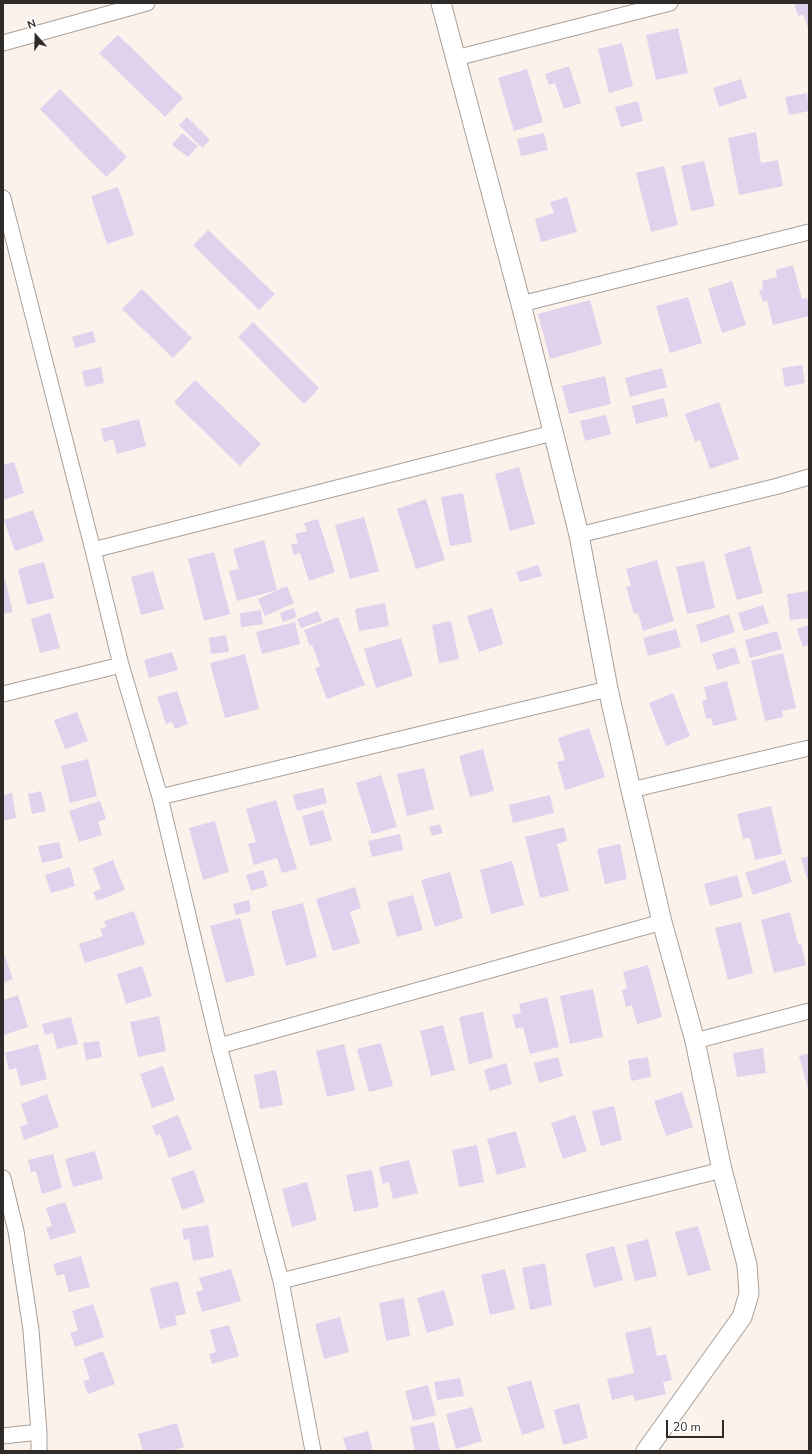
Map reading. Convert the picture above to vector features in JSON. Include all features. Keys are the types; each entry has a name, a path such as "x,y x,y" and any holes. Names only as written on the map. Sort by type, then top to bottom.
{"street":[{"path":"3,43 147,3"},
{"path":"441,3 521,304 579,535 608,689 631,790 662,922 695,1041 722,1170 747,1265 749,1294 742,1317 646,1451"},
{"path":"456,58 670,3"},
{"path":"3,198 121,665 160,797 219,1046 281,1281 313,1451"},
{"path":"521,304 809,232"},
{"path":"93,550 553,433"},
{"path":"579,535 809,477"},
{"path":"3,694 121,665"},
{"path":"160,797 608,689"},
{"path":"631,790 809,748"},
{"path":"219,1046 662,922"},
{"path":"695,1041 809,1011"},
{"path":"281,1281 722,1170"},
{"path":"3,1178 16,1231 31,1330 40,1432 39,1451"},
{"path":"3,1436 40,1432"}],"building":[{"path":"794,3 809,3 809,31 803,14 798,16"},
{"path":"678,28 688,73 656,80 646,35"},
{"path":"118,35 183,98 165,117 99,53"},
{"path":"622,43 633,86 609,93 598,49"},
{"path":"569,66 581,103 564,109 555,83 549,85 545,74"},
{"path":"527,69 543,122 514,131 498,78"},
{"path":"741,79 747,98 719,107 713,88"},
{"path":"60,89 127,157 106,177 40,109"},
{"path":"807,93 809,111 789,115 785,97"},
{"path":"638,101 643,121 621,127 615,107"},
{"path":"187,117 210,140 202,148 179,125"},
{"path":"756,132 761,163 778,160 783,186 739,195 728,138"},
{"path":"182,133 198,146 188,157 172,145"},
{"path":"544,133 548,150 521,156 517,139"},
{"path":"704,161 715,206 691,211 681,166"},
{"path":"664,166 678,225 651,232 636,173"},
{"path":"118,187 134,235 107,244 91,196"},
{"path":"567,197 577,232 541,242 535,219 554,213 550,202"},
{"path":"208,230 275,294 259,310 193,245"},
{"path":"793,265 802,299 807,298 809,316 773,325 767,301 763,302 759,290 763,289 762,281 777,277 776,270"},
{"path":"732,281 746,325 722,333 708,289"},
{"path":"142,289 192,338 173,358 122,309"},
{"path":"688,297 702,343 670,353 656,306"},
{"path":"590,300 602,344 550,359 538,314"},
{"path":"253,322 319,388 304,404 238,337"},
{"path":"93,331 96,342 75,348 72,337"},
{"path":"802,365 805,383 785,387 782,368"},
{"path":"101,367 104,383 85,387 82,371"},
{"path":"662,368 667,387 630,397 625,378"},
{"path":"605,376 611,404 569,414 562,386"},
{"path":"195,380 261,444 240,466 174,402"},
{"path":"664,398 668,416 636,424 632,406"},
{"path":"719,402 739,459 710,469 700,440 695,442 685,414"},
{"path":"606,415 611,434 585,441 580,421"},
{"path":"139,419 146,446 117,454 113,439 104,442 101,429"},
{"path":"14,462 24,493 3,500 3,465"},
{"path":"519,467 535,524 510,531 495,474"},
{"path":"463,493 472,542 450,546 441,497"},
{"path":"426,499 445,560 416,569 397,509"},
{"path":"33,510 44,541 15,551 4,520"},
{"path":"364,517 379,571 350,579 335,525"},
{"path":"318,519 335,572 309,581 300,553 294,555 291,545 298,543 295,534 307,531 304,523"},
{"path":"264,540 277,590 237,601 229,571 239,569 233,549"},
{"path":"750,546 763,593 737,600 724,554"},
{"path":"214,552 230,614 204,621 188,559"},
{"path":"657,560 674,621 643,631 638,613 634,614 626,587 631,586 626,569"},
{"path":"704,561 715,608 687,614 676,567"},
{"path":"44,562 54,598 27,605 18,569"},
{"path":"538,565 542,576 520,582 516,572"},
{"path":"153,571 164,609 141,615 131,577"},
{"path":"3,572 13,612 3,614"},
{"path":"287,586 294,603 265,616 258,599"},
{"path":"809,591 809,618 790,620 787,594"},
{"path":"385,603 389,626 359,631 355,609"},
{"path":"763,605 769,623 744,631 738,613"},
{"path":"294,608 297,617 283,622 280,613"},
{"path":"492,608 503,644 479,652 467,616"},
{"path":"261,610 263,624 241,627 240,613"},
{"path":"318,611 322,621 301,628 297,619"},
{"path":"50,613 60,648 40,653 31,619"},
{"path":"729,614 735,632 701,643 696,625"},
{"path":"338,617 365,685 327,699 315,668 320,666 312,645 310,646 304,630"},
{"path":"451,621 459,659 439,663 432,625"},
{"path":"295,622 300,644 262,654 256,632"},
{"path":"809,625 809,645 803,647 797,629"},
{"path":"676,629 681,647 648,656 643,638"},
{"path":"777,631 782,649 750,658 745,640"},
{"path":"226,635 229,652 211,654 209,638"},
{"path":"401,638 413,676 376,688 364,649"},
{"path":"735,647 740,663 717,670 712,654"},
{"path":"172,652 178,670 149,678 144,660"},
{"path":"783,653 796,708 782,711 783,717 765,721 751,661"},
{"path":"245,654 259,709 225,718 210,663"},
{"path":"727,681 737,720 713,726 711,718 706,719 702,701 707,700 704,687"},
{"path":"177,691 188,724 175,729 172,722 166,724 157,697"},
{"path":"673,693 690,736 666,746 649,703"},
{"path":"77,712 88,741 65,749 54,720"},
{"path":"589,728 605,777 565,790 557,762 565,760 558,738"},
{"path":"483,749 494,791 470,797 459,756"},
{"path":"88,759 97,796 70,803 61,766"},
{"path":"424,768 434,809 407,816 397,774"},
{"path":"381,775 397,827 372,834 356,783"},
{"path":"323,788 327,803 297,811 293,795"},
{"path":"41,791 46,811 32,814 28,794"},
{"path":"12,793 16,818 3,821 3,795"},
{"path":"550,795 554,813 513,823 509,805"},
{"path":"276,800 297,869 282,873 277,858 254,865 248,844 256,842 246,809"},
{"path":"100,801 106,819 98,822 102,835 79,842 69,811"},
{"path":"771,806 782,854 755,860 750,838 743,839 737,814"},
{"path":"323,810 332,840 310,846 302,816"},
{"path":"215,821 229,872 203,880 189,828"},
{"path":"440,824 443,833 432,836 429,827"},
{"path":"564,827 567,841 557,844 569,891 540,898 525,837"},
{"path":"400,834 403,850 372,857 368,841"},
{"path":"59,842 63,858 42,863 38,846"},
{"path":"620,844 627,879 605,884 597,849"},
{"path":"809,856 809,879 807,879 801,858"},
{"path":"113,860 125,890 97,901 93,892 101,889 93,868"},
{"path":"785,860 792,882 753,895 745,873"},
{"path":"512,861 524,905 491,914 480,870"},
{"path":"70,867 75,886 51,893 45,875"},
{"path":"263,870 268,886 251,891 246,875"},
{"path":"450,872 463,918 435,927 421,880"},
{"path":"737,875 743,897 710,906 704,884"},
{"path":"355,887 361,908 350,912 360,943 333,951 316,899"},
{"path":"413,895 423,930 397,937 387,902"},
{"path":"249,900 251,911 236,915 233,904"},
{"path":"303,903 317,957 286,966 271,911"},
{"path":"134,911 145,944 85,963 79,944 103,936 100,929 106,927 104,921"},
{"path":"790,912 798,944 801,944 806,965 774,973 761,920"},
{"path":"240,918 255,975 226,983 210,926"},
{"path":"741,922 753,973 728,980 715,928"},
{"path":"3,951 13,979 3,983"},
{"path":"648,965 662,1017 637,1024 632,1005 626,1007 622,990 627,988 623,972"},
{"path":"142,966 152,996 126,1004 117,974"},
{"path":"593,989 603,1037 570,1044 560,996"},
{"path":"18,995 28,1027 4,1035 3,1000"},
{"path":"547,997 559,1047 530,1054 523,1027 516,1029 512,1015 521,1013 519,1004"},
{"path":"483,1012 493,1058 469,1064 459,1017"},
{"path":"159,1016 166,1051 138,1057 130,1022"},
{"path":"71,1017 78,1044 57,1049 53,1033 45,1035 42,1024"},
{"path":"443,1025 455,1070 431,1076 420,1031"},
{"path":"99,1041 102,1057 86,1060 83,1043"},
{"path":"381,1043 393,1086 369,1092 357,1049"},
{"path":"38,1044 47,1079 21,1086 16,1068 9,1070 5,1053"},
{"path":"344,1044 355,1090 327,1097 316,1051"},
{"path":"763,1048 766,1073 737,1077 733,1053"},
{"path":"809,1053 809,1092 799,1056"},
{"path":"558,1057 563,1076 539,1083 534,1063"},
{"path":"648,1057 651,1077 631,1081 628,1060"},
{"path":"506,1063 512,1084 490,1091 484,1070"},
{"path":"163,1066 175,1100 152,1108 140,1074"},
{"path":"276,1070 283,1105 260,1109 254,1075"},
{"path":"682,1092 693,1127 666,1136 654,1101"},
{"path":"47,1094 59,1127 24,1140 20,1127 28,1124 21,1104"},
{"path":"614,1106 622,1140 601,1146 592,1111"},
{"path":"178,1115 192,1149 169,1158 160,1134 156,1136 152,1126"},
{"path":"575,1115 587,1151 563,1159 551,1123"},
{"path":"516,1131 526,1167 497,1175 487,1139"},
{"path":"477,1145 484,1182 459,1187 452,1150"},
{"path":"95,1151 103,1179 73,1187 65,1159"},
{"path":"53,1154 62,1188 42,1194 36,1171 31,1172 28,1160"},
{"path":"409,1160 418,1193 393,1199 389,1182 383,1184 379,1167"},
{"path":"194,1170 205,1202 182,1210 171,1178"},
{"path":"372,1170 379,1207 354,1212 346,1175"},
{"path":"307,1182 317,1220 292,1227 282,1189"},
{"path":"65,1202 76,1232 50,1240 46,1228 52,1226 46,1208"},
{"path":"208,1225 214,1257 193,1261 189,1239 184,1240 182,1229"},
{"path":"698,1226 711,1270 688,1276 675,1232"},
{"path":"648,1239 657,1276 635,1281 626,1245"},
{"path":"614,1246 623,1280 594,1288 585,1254"},
{"path":"81,1256 90,1287 69,1292 64,1274 57,1276 53,1264"},
{"path":"545,1263 552,1305 530,1310 522,1268"},
{"path":"231,1269 241,1301 202,1312 196,1292 203,1290 199,1278"},
{"path":"505,1269 515,1309 490,1315 481,1275"},
{"path":"178,1281 186,1314 175,1316 177,1325 160,1329 150,1288"},
{"path":"444,1290 454,1325 427,1333 417,1298"},
{"path":"404,1298 410,1336 386,1341 379,1303"},
{"path":"93,1304 104,1337 75,1347 70,1333 78,1330 72,1311"},
{"path":"340,1317 349,1352 324,1359 315,1324"},
{"path":"229,1325 239,1356 212,1364 209,1354 216,1352 210,1330"},
{"path":"651,1327 657,1356 666,1354 672,1380 663,1382 666,1394 635,1401 633,1395 612,1400 607,1379 634,1373 625,1333"},
{"path":"103,1351 115,1384 88,1394 83,1381 90,1379 83,1359"},
{"path":"460,1378 464,1396 437,1400 434,1382"},
{"path":"531,1380 545,1428 522,1435 507,1387"},
{"path":"428,1385 436,1415 413,1421 405,1391"},
{"path":"579,1403 588,1438 563,1445 554,1410"},
{"path":"472,1407 482,1441 456,1449 446,1414"},
{"path":"434,1422 440,1451 415,1451 410,1427"},
{"path":"177,1423 184,1447 171,1451 143,1451 138,1434"},
{"path":"368,1431 373,1451 347,1451 343,1438"}]}
